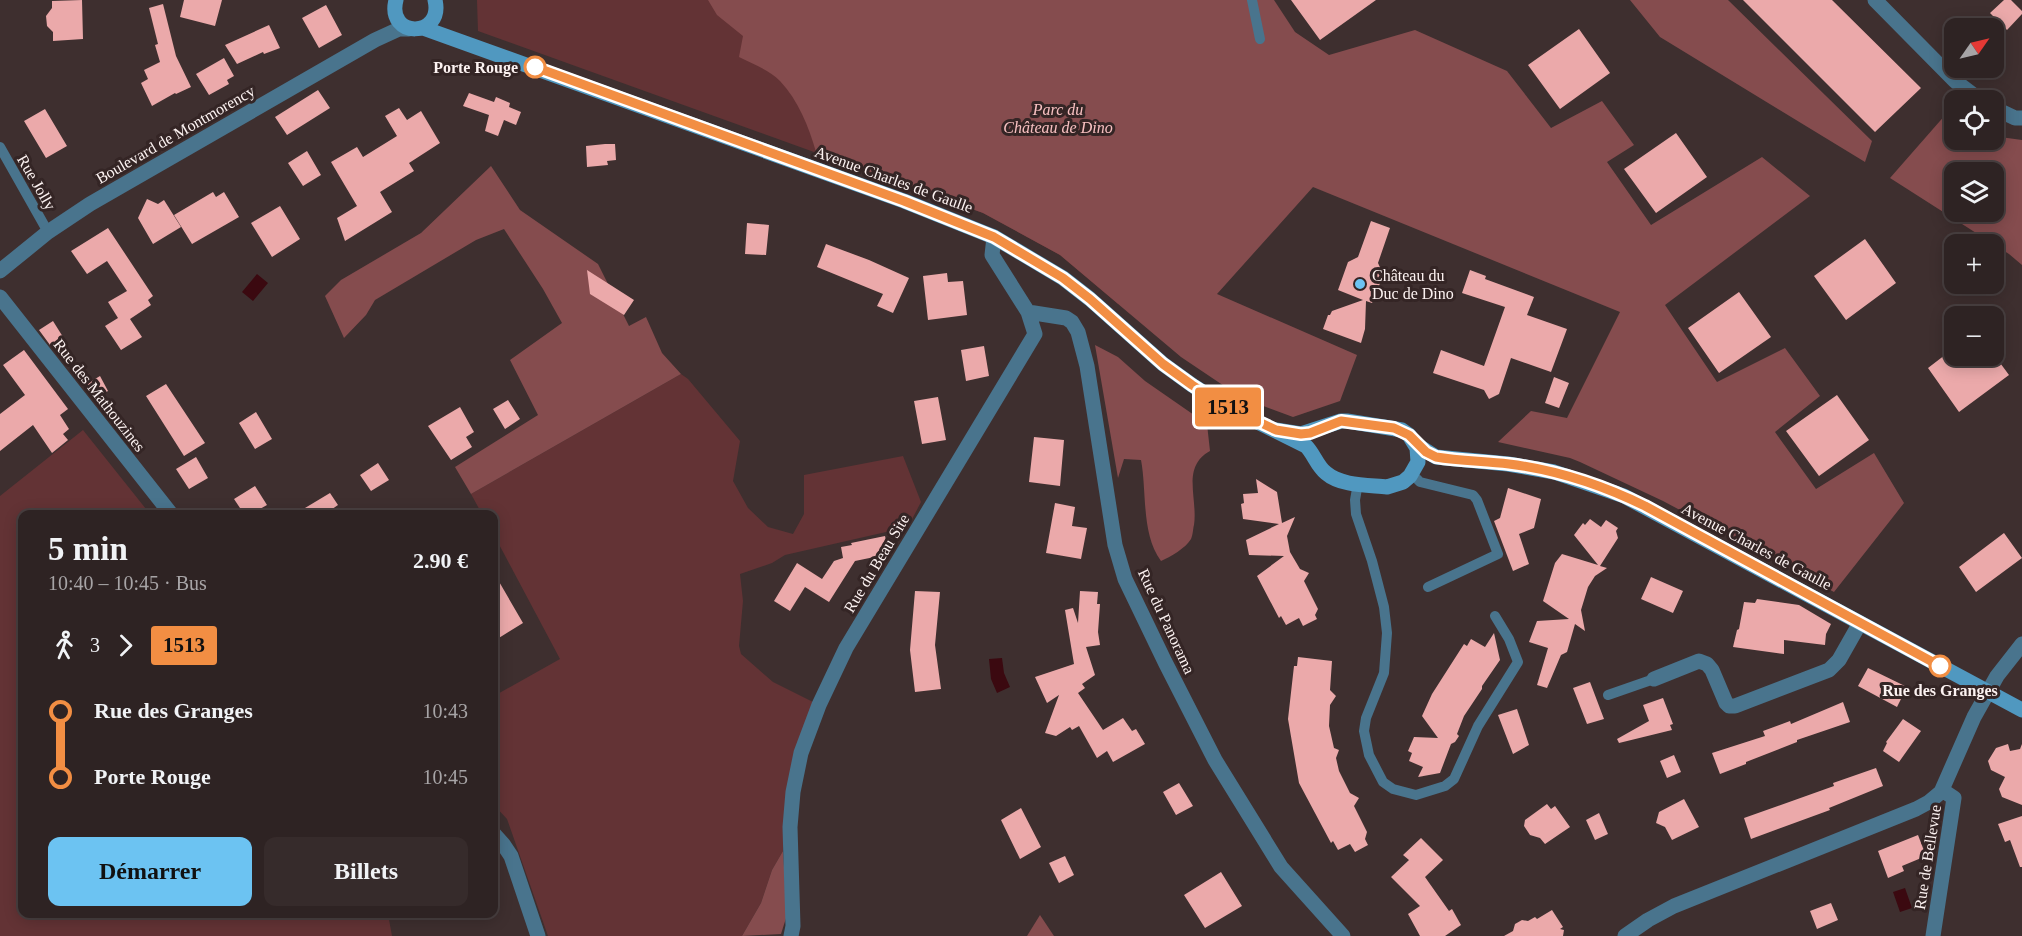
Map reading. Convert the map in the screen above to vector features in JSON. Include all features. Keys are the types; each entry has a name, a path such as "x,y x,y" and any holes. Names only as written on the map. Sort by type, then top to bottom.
{"main road":[{"path":"383,0 395,10 403,26 416,28 434,19 437,5"},
{"path":"437,5 445,29 456,39"},
{"name":"Avenue Charles de Gaulle","path":"416,28 456,39 896,198 994,237 1063,278 1163,364 1192,385 1223,405 1306,446 1320,468 1333,478 1387,487 1396,486 1412,474 1435,463 1458,461"},
{"name":"Avenue Charles de Gaulle","path":"1276,430 1310,433 1334,423 1347,421 1394,428 1409,435 1414,442 1436,457 1531,467 1604,488 1645,506 2022,711"},
{"path":"1316,459 1316,444 1320,435 1334,423"},
{"path":"1412,474 1418,462 1414,442"}],"street":[{"path":"1875,0 1955,81 1967,90"},
{"name":"Boulevard de Montmorency","path":"375,40 390,26 395,10"},
{"name":"Boulevard de Montmorency","path":"0,271 48,232 90,204 375,40 399,29 416,28"},
{"path":"2004,113 2015,118 2022,118"},
{"name":"Rue du Beau Site","path":"791,936 793,926 790,826 793,792 801,753 819,705 846,648 1035,334 1028,312 992,255 994,237"},
{"name":"Rue des Mathouzines","path":"0,297 168,510"},
{"name":"Rue du Panorama","path":"1028,312 1066,318 1072,322 1078,332 1087,366 1115,545 1125,579 1215,760 1281,867 1343,936"},
{"path":"1654,679 1699,661 1707,664 1712,670 1726,703 1729,706 1735,706 1829,670 1835,666 1860,623"},
{"path":"1625,936 1674,906 1916,808 1936,797 1942,790 1974,717 1988,692 2022,644"},
{"name":"Rue de Bellevue","path":"1933,936 1954,798 1942,790"},
{"path":"498,838 511,856 538,936"}],"lane":[{"path":"1252,0 1260,39"},
{"name":"Rue Jolly","path":"0,147 48,232"},
{"path":"1412,474 1420,482 1473,495 1498,554 1428,587"},
{"path":"1358,483 1355,500 1356,514 1382,598 1387,633 1384,673 1366,718 1365,741 1374,767 1383,782 1393,789 1416,795 1445,786 1454,779 1478,726 1518,662 1509,639 1495,616"},
{"path":"1608,695 1654,679"}],"green space":[{"name":"Parc du Château de Dino","path":"477,0 1223,0 1118,304 1060,255 983,213 478,31"},
{"path":"708,0 1274,0 1295,32 1329,55 1415,30 1507,71 1551,128 1602,101 1634,145 1607,162 1651,225 1762,157 1810,196 1665,305 1717,382 1785,348 1820,396 1775,432 1816,489 1874,453 1904,503 1834,592 1663,501 1580,462 1498,442 1531,411 1567,418 1620,312 1313,187 1217,294 1357,355 1340,401 1293,417 1242,398 1181,357 1060,255 983,213 816,152 806,124 786,88 776,77 739,57 743,36 717,15"},
{"path":"1630,0 1728,0 1872,141 1865,162 1660,37"},
{"path":"1944,116 1944,150 2004,150 2004,138 2022,140 2022,265 2004,251 2004,234 1978,234 1959,222 2004,222 2004,162 1944,162 1944,212 1890,178"},
{"path":"491,166 520,210 598,264 629,326 646,317 662,353 681,374 471,494 455,467 538,415 510,360 562,323 504,229 476,240 375,300 366,315 344,338 325,296 341,280 421,233"},
{"path":"1095,345 1118,357 1145,381 1207,424 1210,451 1201,458 1193,474 1195,515 1192,537 1182,549 1161,561 1147,526 1141,460 1124,459 1118,478"},
{"path":"681,374 688,379 740,441 733,481 748,508 768,527 793,534 804,514 804,475 903,456 921,502 908,527 785,555 772,563 740,574 743,601 739,646 741,654 773,682 819,705 792,763 783,851 772,870 761,903 742,936 548,936 507,819 498,809 498,694 560,659 498,543 498,510 480,510 471,494"},
{"path":"83,430 147,510 18,510 18,918 389,918 392,936 0,936 0,496"},
{"path":"783,851 787,915 781,934 742,936 761,903 772,870"},
{"path":"1040,915 1054,936 1027,936"}],"shaded area":[{"path":"257,274 268,283 253,301 242,292"},
{"path":"1002,658 1004,673 1010,687 997,693 991,679 989,659"},
{"path":"1905,888 1912,908 1900,912 1893,892"}],"building":[{"path":"82,0 83,39 53,41 53,32 47,26 46,16 52,8 52,1"},
{"path":"184,0 222,0 215,26 180,17"},
{"path":"1291,0 1376,0 1320,40"},
{"path":"1743,0 1832,0 1921,88 1875,132"},
{"path":"2004,0 2011,0 2022,11 2022,14 2007,30 2004,27 2004,18 1995,18 1990,13"},
{"path":"163,4 176,56 191,87 152,106 141,83 148,79 144,70 160,62 149,8"},
{"path":"326,5 342,35 319,48 302,18"},
{"path":"269,25 280,48 264,54 263,52 237,64 225,45"},
{"path":"1579,29 1610,73 1560,109 1528,65"},
{"path":"224,58 234,76 227,80 229,84 209,95 196,74"},
{"path":"318,90 330,108 287,135 275,117"},
{"path":"469,93 494,102 496,97 510,103 509,107 521,112 516,125 504,120 498,136 485,131 489,115 463,106"},
{"path":"399,108 407,120 421,111 440,143 409,163 414,171 380,192 392,212 345,241 337,218 357,206 331,162 357,147 363,157 397,136 385,116"},
{"path":"45,109 67,146 46,158 24,121"},
{"path":"1676,133 1707,177 1656,213 1624,169"},
{"path":"615,144 616,160 607,161 608,165 587,167 586,146"},
{"path":"307,151 321,175 303,186 288,163"},
{"path":"213,192 216,197 224,192 239,217 192,244 174,215"},
{"path":"147,199 158,204 164,200 181,227 153,244 138,218"},
{"path":"280,206 300,239 272,257 251,223"},
{"path":"1371,221 1390,228 1378,263 1383,274 1372,303 1366,301 1365,329 1361,343 1323,329 1332,311 1363,300 1338,290 1348,262 1358,257"},
{"path":"747,223 769,225 766,255 745,254"},
{"path":"108,228 153,296 148,300 151,305 130,319 142,337 121,350 105,326 118,318 108,302 127,291 107,261 87,274 71,251"},
{"path":"1865,239 1896,283 1846,320 1814,276"},
{"path":"826,244 909,278 893,313 877,306 883,294 817,267"},
{"path":"587,270 634,300 624,315 590,294"},
{"path":"1470,270 1486,276 1485,279 1534,297 1527,315 1567,329 1551,372 1511,358 1499,394 1489,399 1484,390 1433,373 1441,350 1484,366 1505,307 1462,293"},
{"path":"947,273 948,282 963,281 967,315 928,320 923,276"},
{"path":"1739,292 1771,337 1719,373 1688,328"},
{"path":"53,321 63,337 50,345 39,330"},
{"path":"984,346 989,376 966,381 961,350"},
{"path":"24,350 68,409 60,415 69,429 63,434 68,440 52,453 33,425 0,451 0,414 25,395 3,365"},
{"path":"1944,356 1944,366 2002,366 2009,375 1959,412 1928,368"},
{"path":"100,376 108,391 93,400 85,385"},
{"path":"1554,377 1569,383 1559,408 1545,403"},
{"path":"166,384 205,443 184,456 146,396"},
{"path":"1837,395 1869,440 1819,476 1786,431"},
{"path":"938,397 946,440 922,444 914,401"},
{"path":"508,400 520,419 505,429 493,409"},
{"path":"460,407 474,432 466,437 472,447 451,460 428,426"},
{"path":"256,412 272,439 255,449 239,423"},
{"path":"1034,437 1064,440 1060,486 1029,482"},
{"path":"196,457 208,478 189,489 176,469"},
{"path":"378,463 389,480 371,491 360,475"},
{"path":"1256,479 1277,492 1282,523 1295,517 1287,536 1290,552 1300,569 1309,573 1304,581 1318,609 1315,615 1317,619 1303,626 1299,618 1286,625 1281,616 1279,618 1257,576 1284,556 1249,555 1246,540 1279,524 1243,519 1241,504 1244,503 1243,494 1258,493"},
{"path":"255,486 267,505 258,510 241,510 234,499"},
{"path":"1508,488 1541,499 1534,528 1519,534 1529,564 1513,571 1494,521 1500,518"},
{"path":"330,493 338,505 331,510 302,510"},
{"path":"1055,503 1075,507 1072,526 1087,528 1081,559 1046,553"},
{"path":"1590,519 1601,527 1606,520 1618,528 1616,531 1618,538 1600,566 1607,568 1595,576 1588,587 1581,610 1585,631 1575,624 1567,652 1561,655 1547,688 1537,685 1548,648 1529,642 1537,621 1569,619 1543,601 1555,563 1562,554 1598,565 1574,535 1583,523 1585,525"},
{"path":"2004,533 2022,558 1976,592 1959,567"},
{"path":"885,536 889,554 855,561 829,602 805,587 790,611 774,601 797,563 822,579 834,561 843,558 841,547"},
{"path":"1651,577 1683,591 1673,613 1641,599"},
{"path":"498,580 523,623 498,639"},
{"path":"915,591 940,592 935,645 941,689 915,692 910,650"},
{"path":"1080,591 1098,592 1100,645 1086,647 1095,675 1082,684 1085,688 1078,693 1103,730 1123,718 1132,731 1136,729 1145,744 1113,762 1107,751 1097,758 1079,726 1072,730 1070,727 1056,736 1045,733 1059,695 1047,703 1035,677 1074,664 1065,610 1073,608 1078,623"},
{"path":"1757,599 1799,605 1831,624 1826,634 1825,645 1784,640 1784,654 1733,647 1744,602 1755,603"},
{"path":"1494,633 1500,660 1464,716 1457,734 1459,736 1451,744 1440,773 1418,777 1423,767 1409,761 1412,753 1408,751 1414,737 1438,738 1422,716 1432,694 1464,644 1467,646 1471,639 1485,647"},
{"path":"1298,657 1332,661 1330,690 1336,696 1330,705 1329,726 1334,748 1339,750 1336,758 1339,771 1350,793 1359,798 1354,806 1367,832 1365,839 1368,845 1355,852 1350,844 1338,850 1333,841 1331,843 1299,783 1288,719 1294,666 1297,666"},
{"path":"1868,668 1907,687 1897,707 1858,686"},
{"path":"1590,682 1604,719 1587,724 1573,688"},
{"path":"1663,698 1673,724 1670,725 1672,730 1619,743 1617,739 1649,721 1643,705"},
{"path":"1843,702 1850,722 1797,740 1797,742 1720,774 1712,753 1765,736 1763,731 1790,721 1791,724"},
{"path":"1517,709 1529,745 1513,754 1498,715"},
{"path":"1903,719 1921,731 1899,762 1883,751 1886,742"},
{"path":"2008,744 2010,751 2020,749 2022,744 2022,805 2002,797 1999,789 2005,777 1991,770 1988,761 1996,748"},
{"path":"1674,755 1681,772 1667,778 1660,761"},
{"path":"1876,768 1883,786 1829,808 1830,810 1751,839 1744,818 1834,786 1833,783"},
{"path":"1179,783 1193,806 1176,815 1163,792"},
{"path":"1684,799 1699,827 1672,840 1665,827 1656,823 1659,812"},
{"path":"1547,804 1551,809 1555,806 1570,827 1545,844 1540,838 1530,835 1524,826 1525,820"},
{"path":"1021,808 1041,847 1020,859 1001,820"},
{"path":"1599,813 1608,834 1595,840 1586,820"},
{"path":"2022,816 2022,867 2020,867 2010,840 2005,842 1998,824"},
{"path":"1918,835 1926,856 1902,866 1904,871 1888,878 1878,851"},
{"path":"1421,838 1443,860 1425,877 1449,911 1452,909 1461,925 1445,936 1420,936 1408,914 1420,906 1391,877 1409,860 1403,855"},
{"path":"1065,856 1074,875 1059,883 1049,863"},
{"path":"1221,872 1242,906 1205,928 1184,895"},
{"path":"1831,903 1838,920 1817,929 1810,911"},
{"path":"1552,910 1563,927 1560,929 1564,930 1563,936 1504,936 1513,931 1515,924 1522,920 1528,921 1535,917 1537,919"}],"bus line":[{"name":"1513","path":"535,67 904,201 994,237 1063,278 1163,364 1192,385 1223,405 1276,430 1310,433 1341,421 1394,428 1402,430 1426,452 1436,457 1531,467 1579,479 1645,506 1940,666"}],"place":[{"name":"Porte Rouge","path":"535,67"},
{"name":"Château du Duc de Dino","path":"1360,284"},
{"name":"Rue des Granges","path":"1940,666"}]}
